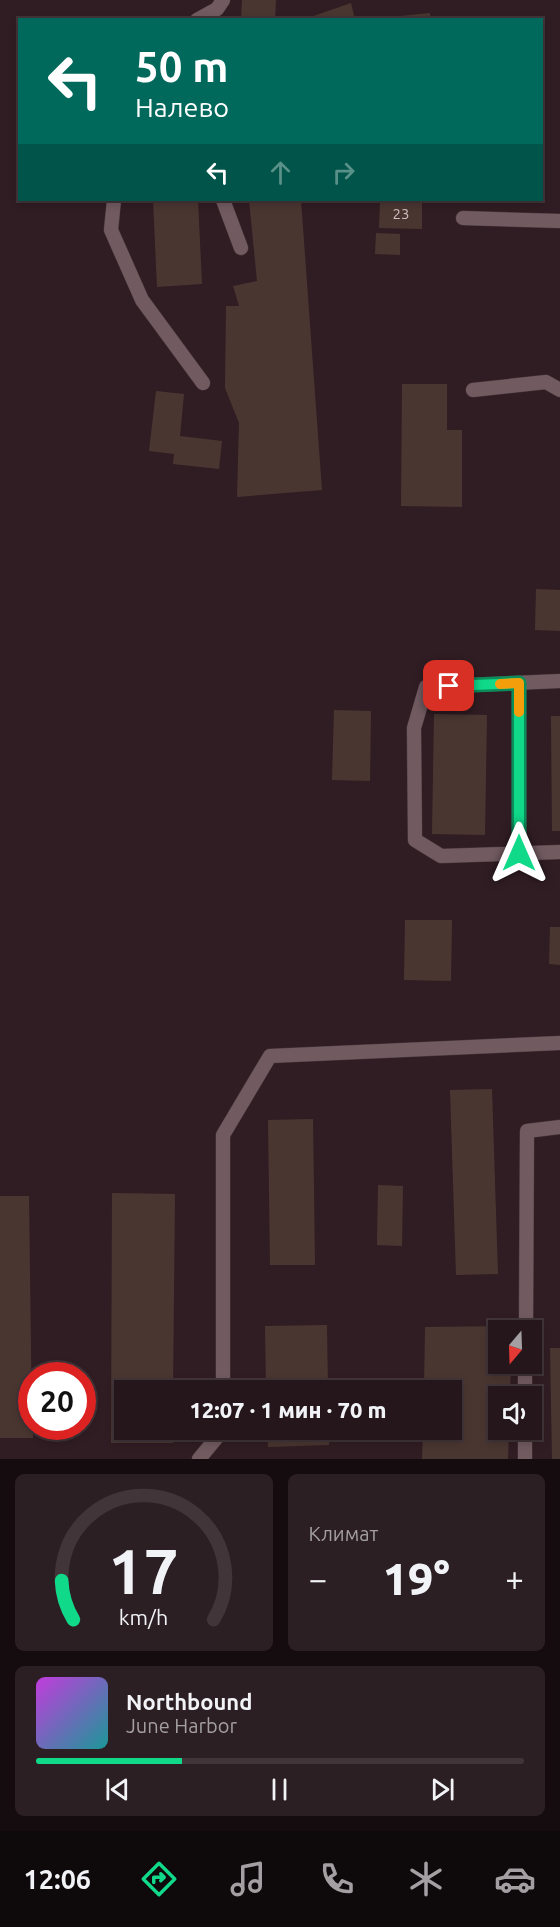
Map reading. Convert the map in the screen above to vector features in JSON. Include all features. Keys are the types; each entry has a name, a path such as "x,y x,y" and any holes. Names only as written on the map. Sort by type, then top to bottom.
{"lane":[{"path":"213,16 223,0"},
{"path":"114,201 111,230 142,300 203,383"},
{"path":"223,201 241,248"},
{"path":"464,218 560,221"},
{"path":"472,390 546,382 560,390"},
{"path":"560,681 426,687 414,728 415,840 441,856 560,852"},
{"path":"519,683 519,853"},
{"path":"223,1380 223,1135 270,1056 560,1043"},
{"path":"525,1320 527,1131 560,1127"},
{"path":"198,1459 215,1440"},
{"path":"525,1440 525,1459"}],"building":[{"path":"242,0 276,0 275,18 241,18"},
{"path":"351,3 355,18 308,18"},
{"path":"430,13 431,18 391,18"},
{"path":"153,201 198,201 202,284 157,287"},
{"path":"249,201 301,201 322,490 237,497 239,423 225,388 226,306 239,306 233,286 257,281"},
{"path":"380,201 422,201 422,229 379,228"},
{"path":"376,233 400,234 400,255 375,254"},
{"path":"402,384 447,384 447,430 462,430 462,507 401,506"},
{"path":"156,391 184,394 180,436 222,441 219,469 173,464 174,454 149,451"},
{"path":"536,589 560,590 560,631 535,630"},
{"path":"334,710 371,711 370,781 332,780"},
{"path":"434,714 487,715 485,835 432,834"},
{"path":"551,716 560,716 560,831 552,831"},
{"path":"405,920 452,920 451,981 404,980"},
{"path":"550,927 560,927 560,965 549,964"},
{"path":"492,1089 498,1274 456,1275 450,1090"},
{"path":"313,1119 315,1265 270,1265 268,1120"},
{"path":"378,1185 403,1186 402,1246 377,1245"},
{"path":"112,1193 175,1194 173,1380 114,1380 114,1440 173,1440 173,1443 111,1443"},
{"path":"0,1196 29,1196 31,1362 18,1362 18,1438 0,1438"},
{"path":"327,1325 328,1380 266,1380 265,1326"},
{"path":"488,1326 488,1374 511,1374 510,1386 488,1386 488,1440 509,1440 508,1459 422,1459 423,1440 462,1440 462,1380 424,1380 425,1327"},
{"path":"550,1348 560,1348 560,1459 552,1459"},
{"path":"268,1440 329,1440 329,1445 268,1447"}],"slow traffic":[{"path":"500,684 519,683 519,712"}],"route":[{"path":"449,686 519,683 519,853"}]}
